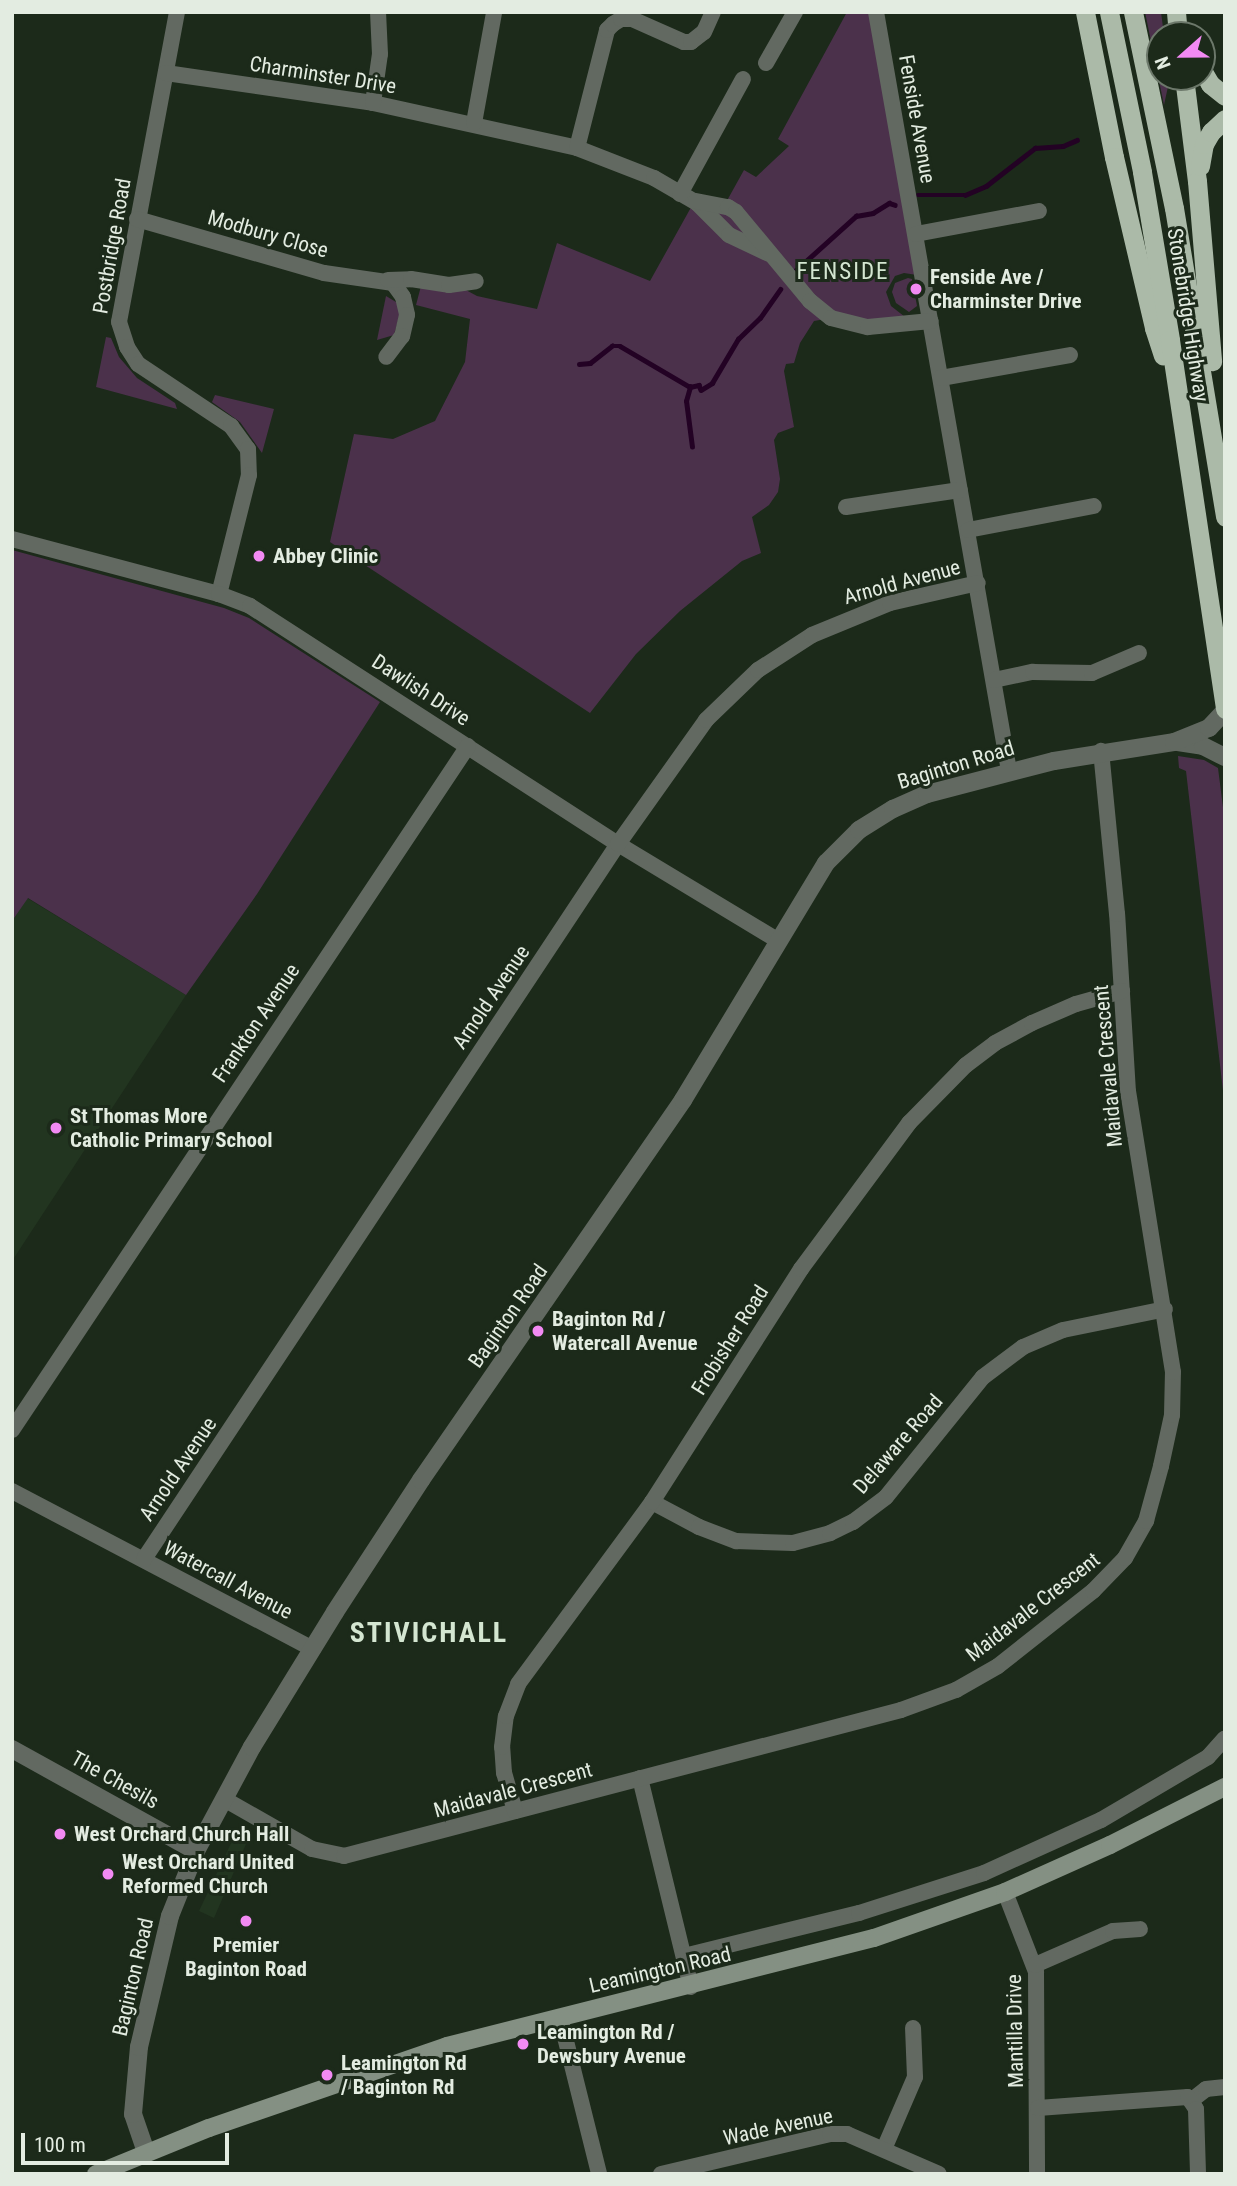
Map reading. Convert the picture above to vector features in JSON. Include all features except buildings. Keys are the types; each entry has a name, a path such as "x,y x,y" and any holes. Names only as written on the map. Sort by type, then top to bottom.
{"highway":[{"path":"1085,12 1114,158 1153,328 1179,400"},
{"name":"Stonebridge Highway","path":"1109,12 1142,172 1225,710"},
{"name":"Stonebridge Highway","path":"1133,12 1174,208 1225,517"},
{"path":"1186,91 1212,358 1211,425"},
{"path":"1196,181 1204,144 1210,132 1225,119"}],"main road":[{"name":"Leamington Road","path":"96,2174 146,2152 447,2046 691,1987 874,1938 1005,1892 1110,1845 1225,1787"}],"street":[{"name":"Postbridge Road","path":"177,12 118,314 127,348 138,364 231,426 243,440 249,455 245,492 219,594"},
{"path":"373,103 380,54 378,12"},
{"path":"577,148 607,30 621,19 632,19 684,42 691,42 704,32 713,12"},
{"path":"766,63 795,12"},
{"name":"Fenside Avenue","path":"876,12 1010,771"},
{"path":"474,123 494,13"},
{"name":"Charminster Drive","path":"166,73 373,103 474,123 577,148 637,170 686,197 729,235 769,254"},
{"path":"686,197 743,79"},
{"name":"Charminster Drive","path":"686,197 732,208 821,312 845,323 881,328 932,321"},
{"path":"916,234 1039,211"},
{"name":"Modbury Close","path":"137,219 328,274 388,280 421,280 449,285 476,281"},
{"path":"386,357 402,336 407,316 400,291 388,280"},
{"path":"941,378 1070,355"},
{"path":"846,507 960,490"},
{"path":"968,530 1094,506"},
{"name":"Dawlish Drive","path":"12,539 219,594 271,619 618,844 779,941"},
{"name":"Arnold Avenue","path":"144,1559 618,844 706,720 771,660 812,635 855,615 901,600 978,583"},
{"path":"994,680 1033,672 1092,673 1139,653"},
{"name":"Baginton Road","path":"146,2152 133,2114 139,2047 170,1916 196,1852 313,1648 421,1480 683,1100 822,869 859,830 919,797 1010,771 1101,751 1174,742 1209,728 1225,710"},
{"name":"Baginton Road","path":"1174,742 1203,746 1225,757"},
{"name":"Frankton Avenue","path":"12,1430 468,746"},
{"name":"Maidavale Crescent","path":"224,1799 312,1849 333,1856 349,1855 928,1702 970,1683 998,1666 1099,1586 1125,1558 1140,1534 1161,1466 1173,1393 1165,1310 1134,1140 1101,751"},
{"name":"Frobisher Road","path":"515,1811 502,1757 503,1726 513,1694 524,1675 652,1502 801,1269 926,1105 966,1065 1006,1037 1061,1009 1122,990"},
{"name":"Delaware Road","path":"652,1502 699,1527 736,1541 793,1543 830,1533 853,1522 886,1497 983,1377 1023,1347 1063,1330 1165,1310"},
{"name":"Watercall Avenue","path":"12,1491 313,1648"},
{"name":"Leamington Road","path":"684,1956 859,1913 984,1873 1101,1820 1208,1757 1225,1738"},
{"name":"The Chesils","path":"12,1749 196,1852"},
{"path":"640,1778 691,1987"},
{"name":"Mantilla Drive","path":"1005,1892 1035,1965 1037,2174"},
{"path":"1035,1965 1113,1931 1139,1929"},
{"path":"560,2017 599,2174"},
{"path":"884,2149 915,2077 913,2028"},
{"path":"1192,2100 1206,2089 1225,2087"},
{"path":"1038,2108 1185,2095 1192,2100 1196,2109 1198,2174"},
{"name":"Wade Avenue","path":"661,2174 830,2134 847,2134 939,2174"}],"shaded area":[{"path":"847,12 876,12 917,275 904,273 895,276 886,292 891,306 914,324 831,318 814,321 800,343 794,363 786,364 784,371 794,427 778,433 774,440 780,479 778,492 769,505 752,517 761,553 742,561 680,611 636,654 590,713 330,542 354,434 393,439 435,421 465,362 470,319 416,305 421,286 464,289 477,296 537,309 557,243 650,281 694,202 724,206 744,170 756,177 789,146 778,139"},
{"path":"1145,12 1161,12 1162,21 1147,21"},
{"path":"1161,91 1167,91 1164,105"},
{"path":"912,279 917,306 909,312 896,303 892,292 895,283"},
{"path":"386,296 396,302 401,310 394,335 377,340"},
{"path":"106,337 111,338 119,357 137,378 175,403 177,409 96,387"},
{"path":"215,395 274,409 262,453 240,422 212,402"},
{"path":"12,550 224,608 249,618 380,702 257,894 186,995 28,898 12,921"},
{"path":"1178,756 1204,760 1218,768 1225,823 1225,1108 1186,771 1179,768"},
{"name":"St Thomas More Catholic Primary School","path":"27,898 186,995 12,1261 12,921"},
{"path":"234,1837 246,1844 214,1918 199,1911"}],"waterway":[{"path":"918,195 965,195 986,186 1035,148 1063,146 1077,140"},
{"path":"796,270 856,216 873,213 889,203 895,205"},
{"path":"692,447 686,401 690,387 699,385 701,390 712,383 738,339 760,318 780,289"},
{"path":"579,364 590,363 612,346 620,346 690,387"}],"place":[{"name":"Fenside Ave / Charminster Drive","path":"916,289"},
{"name":"Abbey Clinic","path":"259,556"},
{"name":"St Thomas More Catholic Primary School","path":"56,1128"},
{"name":"Baginton Rd / Watercall Avenue","path":"538,1331"},
{"name":"West Orchard Church Hall","path":"60,1834"},
{"name":"West Orchard United Reformed Church","path":"108,1874"},
{"name":"Premier Baginton Road","path":"246,1921"},
{"name":"Leamington Rd / Dewsbury Avenue","path":"523,2044"},
{"name":"Leamington Rd / Baginton Rd","path":"327,2075"}],"district":[{"name":"FENSIDE","path":"843,272"},
{"name":"STIVICHALL","path":"429,1633"}]}
